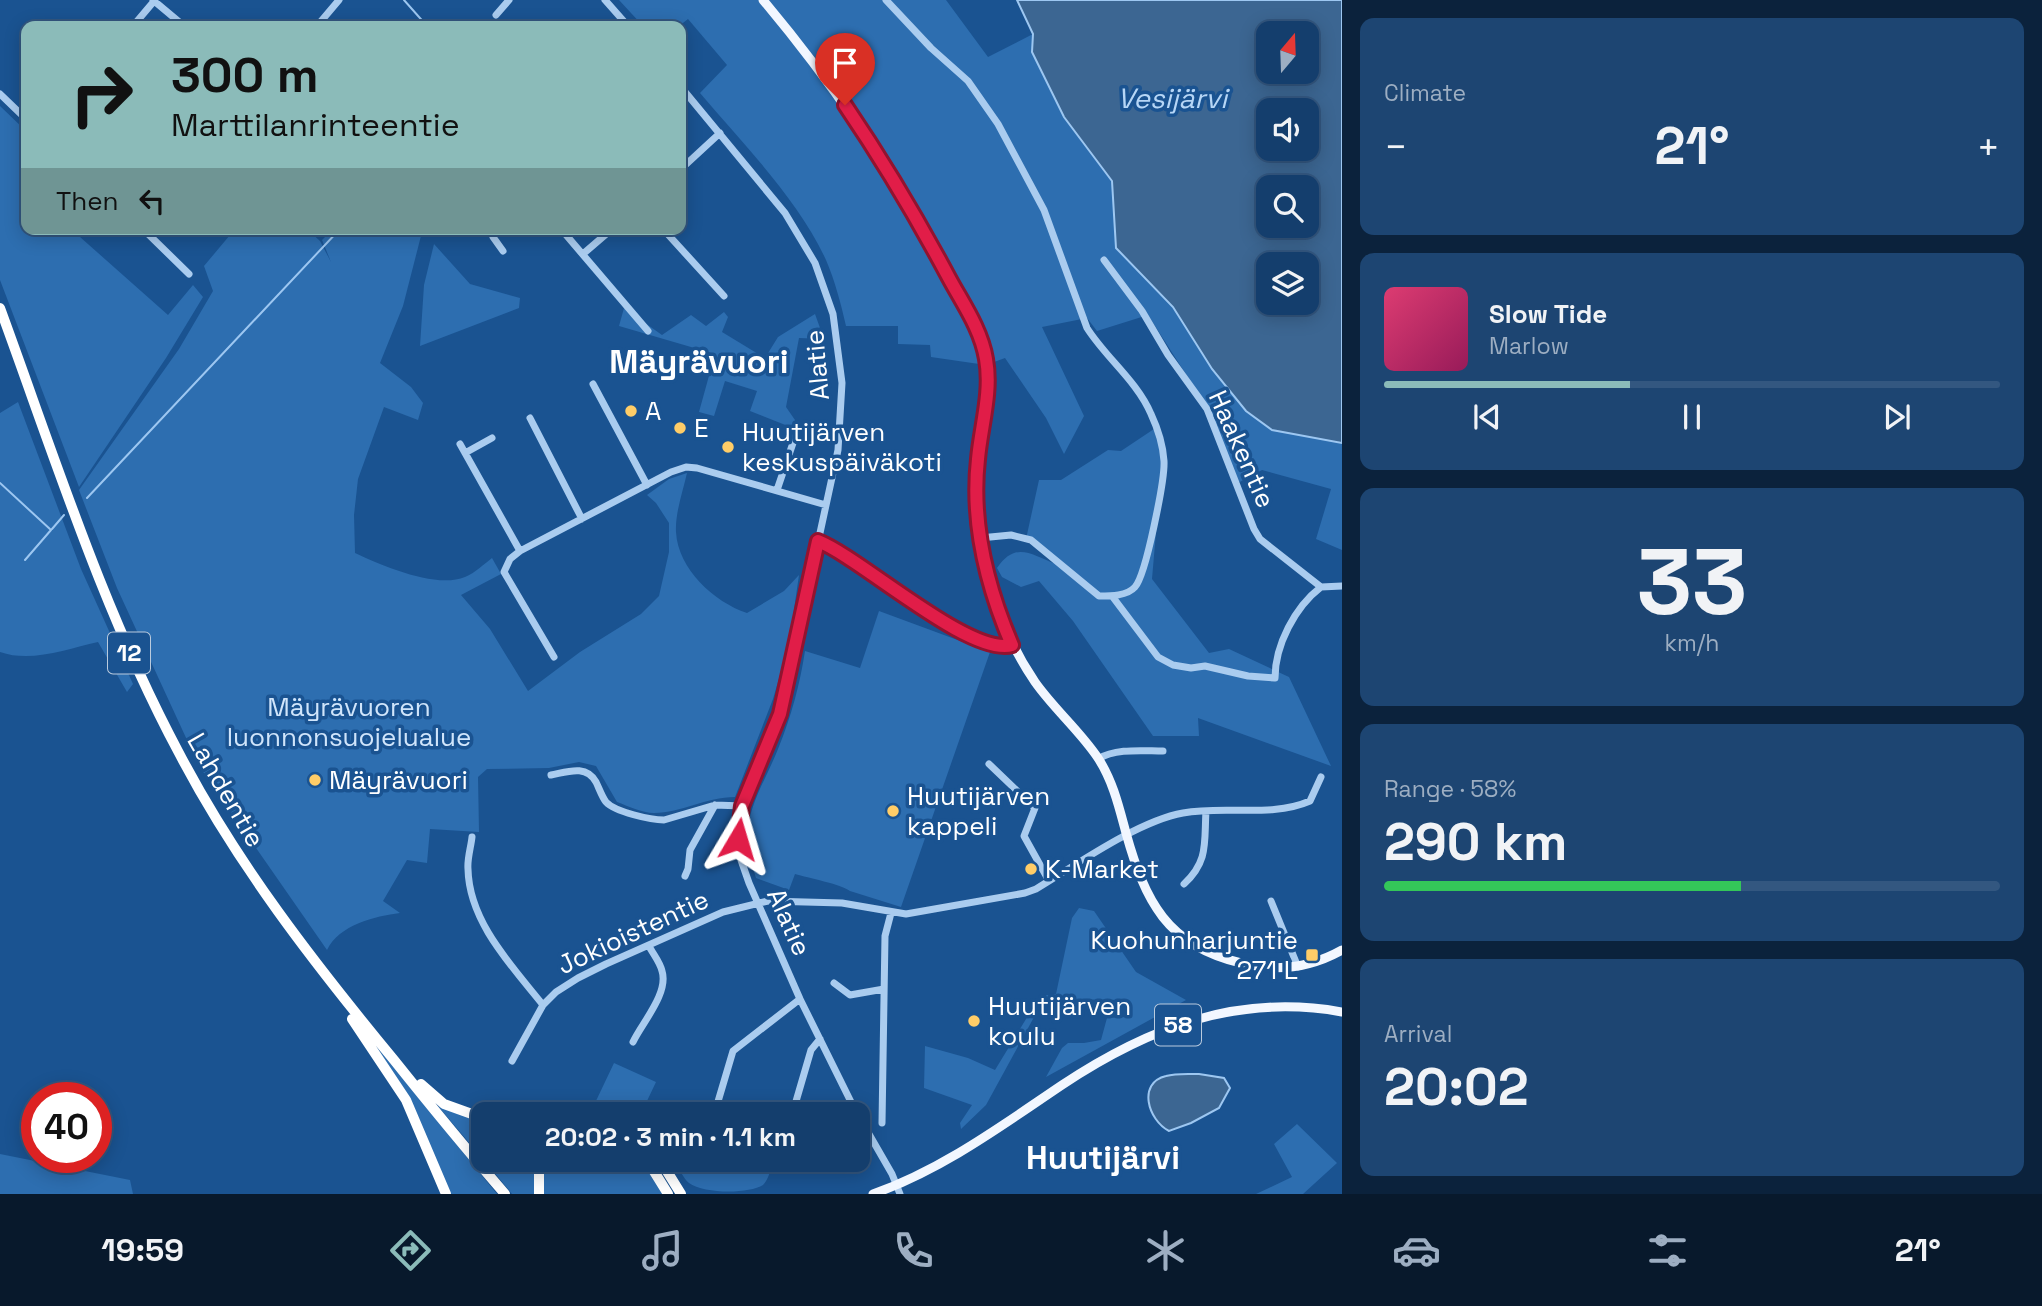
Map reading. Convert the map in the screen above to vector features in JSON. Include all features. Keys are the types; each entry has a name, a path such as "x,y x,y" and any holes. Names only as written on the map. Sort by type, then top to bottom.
{"highway":[{"name":"Lahdentie","path":"0,308 114,619 179,754 211,810 275,908 353,1011 505,1194"},
{"path":"320,968 406,1100 446,1194"},
{"path":"353,1011 435,1098 456,1110 471,1114"},
{"path":"539,1172 539,1194"},
{"path":"654,1172 668,1194"},
{"path":"667,1172 681,1194"}],"main road":[{"path":"763,0 831,84 873,146 968,311 981,341 988,383 975,486 980,538 994,597 1012,645 1036,683 1098,758 1114,789 1127,836 1153,905 1167,925 1188,943 1210,954 1257,967 1298,967 1342,950"},
{"name":"58","path":"873,1194 898,1189 952,1158 1064,1083 1102,1061 1183,1023 1226,1011 1258,1007 1290,1006 1342,1012"}],"street":[{"path":"137,21 154,0 178,21"},
{"path":"321,21 338,0"},
{"path":"496,15 509,0"},
{"path":"604,0 623,21"},
{"path":"886,0 931,48 968,81 998,124 1044,210 1087,328 1142,397 1157,427 1163,451 1162,481 1143,570 1136,586 1129,592 1099,596 1031,540 1011,535 980,538"},
{"name":"Alatie","path":"686,93 785,213 804,241 816,263 834,314 842,383 841,425 780,714 742,806 738,839 741,860 800,999 898,1189"},
{"path":"0,94 21,114"},
{"path":"686,164 720,133"},
{"path":"149,235 189,274"},
{"path":"496,235 494,237 503,251"},
{"path":"566,235 648,331"},
{"path":"583,254 605,235"},
{"path":"668,235 724,296"},
{"name":"Haakentie","path":"1104,260 1142,311 1168,355 1207,409 1260,539 1321,587"},
{"path":"593,384 647,485"},
{"path":"530,418 582,519"},
{"path":"777,490 795,437"},
{"path":"465,453 492,438"},
{"path":"460,444 520,551"},
{"path":"554,657 504,572 510,559 520,551 687,467 826,505"},
{"path":"818,541 961,631 997,646 1012,645"},
{"path":"1112,596 1158,657 1191,668 1205,666 1248,676 1275,678 1275,664 1300,607 1321,587 1342,586"},
{"path":"1098,758 1105,754 1163,751"},
{"path":"989,764 1035,808 1024,836 1049,881"},
{"path":"551,775 575,770 586,772 594,778 606,802 617,809 655,820 664,820 715,805 742,806"},
{"name":"Jokioistentie","path":"512,1060 543,1004 556,992 578,978 723,912 768,901 842,903 891,913 927,911 1013,895 1036,889 1163,817 1206,811 1292,809 1310,801 1321,777"},
{"path":"685,876 690,850 715,805"},
{"path":"1184,884 1202,863 1206,811"},
{"path":"472,837 467,869 479,917 505,957 543,1004"},
{"path":"1271,901 1298,967"},
{"path":"882,1123 885,936 891,913"},
{"path":"633,1042 654,1006 663,984 663,972 649,946"},
{"path":"834,983 850,995 884,989"},
{"path":"718,1102 733,1051 800,999"},
{"path":"796,1102 811,1050 820,1039"}],"green space":[{"path":"619,0 946,0 988,57 1033,34 1032,53 1064,117 1112,181 1116,249 1173,307 1212,369 1272,430 1342,443 1342,550 1316,539 1331,489 1262,470 1236,484 1212,415 1148,315 1097,331 1087,318 1042,327 1084,416 1064,454 1046,418 1005,358 986,365 931,357 930,345 898,344 898,326 846,326 826,260 801,215 769,173 700,93 727,65 688,19 638,21"},
{"path":"0,106 21,126 21,235 78,235 168,315 193,285 203,297 166,358 79,487 0,280"},
{"name":"Mäyrävuoren luonnonsuojelualue","path":"230,235 314,235 320,241 331,262 322,240 327,235 421,235 403,306 380,363 411,387 423,403 418,420 384,407 358,479 354,515 355,553 410,574 440,580 465,577 492,558 501,574 461,595 490,629 528,691 580,652 641,614 659,596 669,552 669,523 656,503 647,495 669,479 687,473 676,532 683,559 700,582 722,601 747,613 784,591 799,575 789,644 773,699 735,797 649,813 617,802 596,766 579,762 549,768 487,769 478,777 479,832 430,829 427,863 407,860 383,901 400,913 369,919 349,928 333,941 327,950 199,766 117,588 79,490 179,349 213,291 204,266"},
{"path":"434,244 470,284 520,298 519,308 420,346 424,285"},
{"path":"624,308 662,335 691,315 706,326 724,312 728,317 722,332 765,358 778,337 815,314 824,339 799,338 786,407 795,420 793,428 750,411 757,391 725,381 714,416 699,412 715,354 619,326"},
{"path":"18,402 81,569 133,684 127,692 98,642 36,656 0,652 0,413"},
{"path":"1157,427 1163,451 1152,579 1209,653 1229,649 1289,677 1331,766 1198,718 1199,736 1153,736 1073,621 1039,581 1021,587 1002,577 997,568 1017,552 1031,554 1056,564 1026,539 1039,480 1061,480 1108,450 1121,451"},
{"path":"879,611 990,652 901,907 795,874 789,890 756,878 747,841 754,803 791,713 805,651 860,668"},
{"path":"1079,908 1094,911 1136,972 1186,1000 1046,1077 1062,1048 1068,1043 1101,1040 1107,1018 1127,1017 1131,1010 1126,1000 1057,999 1039,1008 986,1105 961,1129 960,1123 972,1105 924,1088 925,1046 968,1058 995,1070 1040,996 1056,994 1072,918"},
{"path":"375,1046 471,1162 471,1172 479,1172 497,1194 449,1194"},
{"path":"614,1063 656,1082 648,1102 595,1102"},
{"path":"437,1105 471,1119 471,1145"},
{"path":"1297,1124 1337,1163 1303,1194 1256,1194 1292,1177 1274,1144"},
{"path":"0,1154 21,1158 21,1173 95,1173 130,1180 133,1194 0,1194"},
{"path":"494,1172 539,1172 536,1194 512,1194"},
{"path":"650,1172 664,1194 543,1194 543,1173"},
{"path":"681,1172 770,1172 763,1185 748,1190 726,1192 696,1187"}],"water":[{"name":"Vesijärvi","path":"1017,0 1342,0 1342,443 1272,430 1246,411 1212,369 1173,307 1116,248 1112,181 1064,117 1032,52 1033,34"},
{"path":"1199,1074 1224,1078 1230,1088 1219,1108 1169,1131 1151,1111 1151,1086 1166,1076"}],"waterway":[{"path":"404,0 423,21"},
{"path":"87,498 334,235"},
{"path":"0,483 51,530 25,560"},
{"path":"52,529 64,515"}],"place":[{"name":"A","path":"631,411"},
{"name":"E","path":"680,428"},
{"name":"Huutijärven keskuspäiväkoti","path":"728,447"},
{"name":"Mäyrävuori","path":"315,780"},
{"name":"Huutijärven kappeli","path":"893,811"},
{"name":"K-Market","path":"1031,869"},
{"name":"Kuohunharjuntie 271 L","path":"1312,955"},
{"name":"Huutijärven koulu","path":"974,1021"}],"district":[{"name":"Mäyrävuori","path":"699,361"},
{"name":"Huutijärvi","path":"1103,1157"}],"route":[{"path":"738,839 742,806 774,731 788,685 818,541 961,631 997,646 1012,645 1000,618 986,570 977,515 975,486 988,383 981,341 968,311 920,224 845,105"}]}
